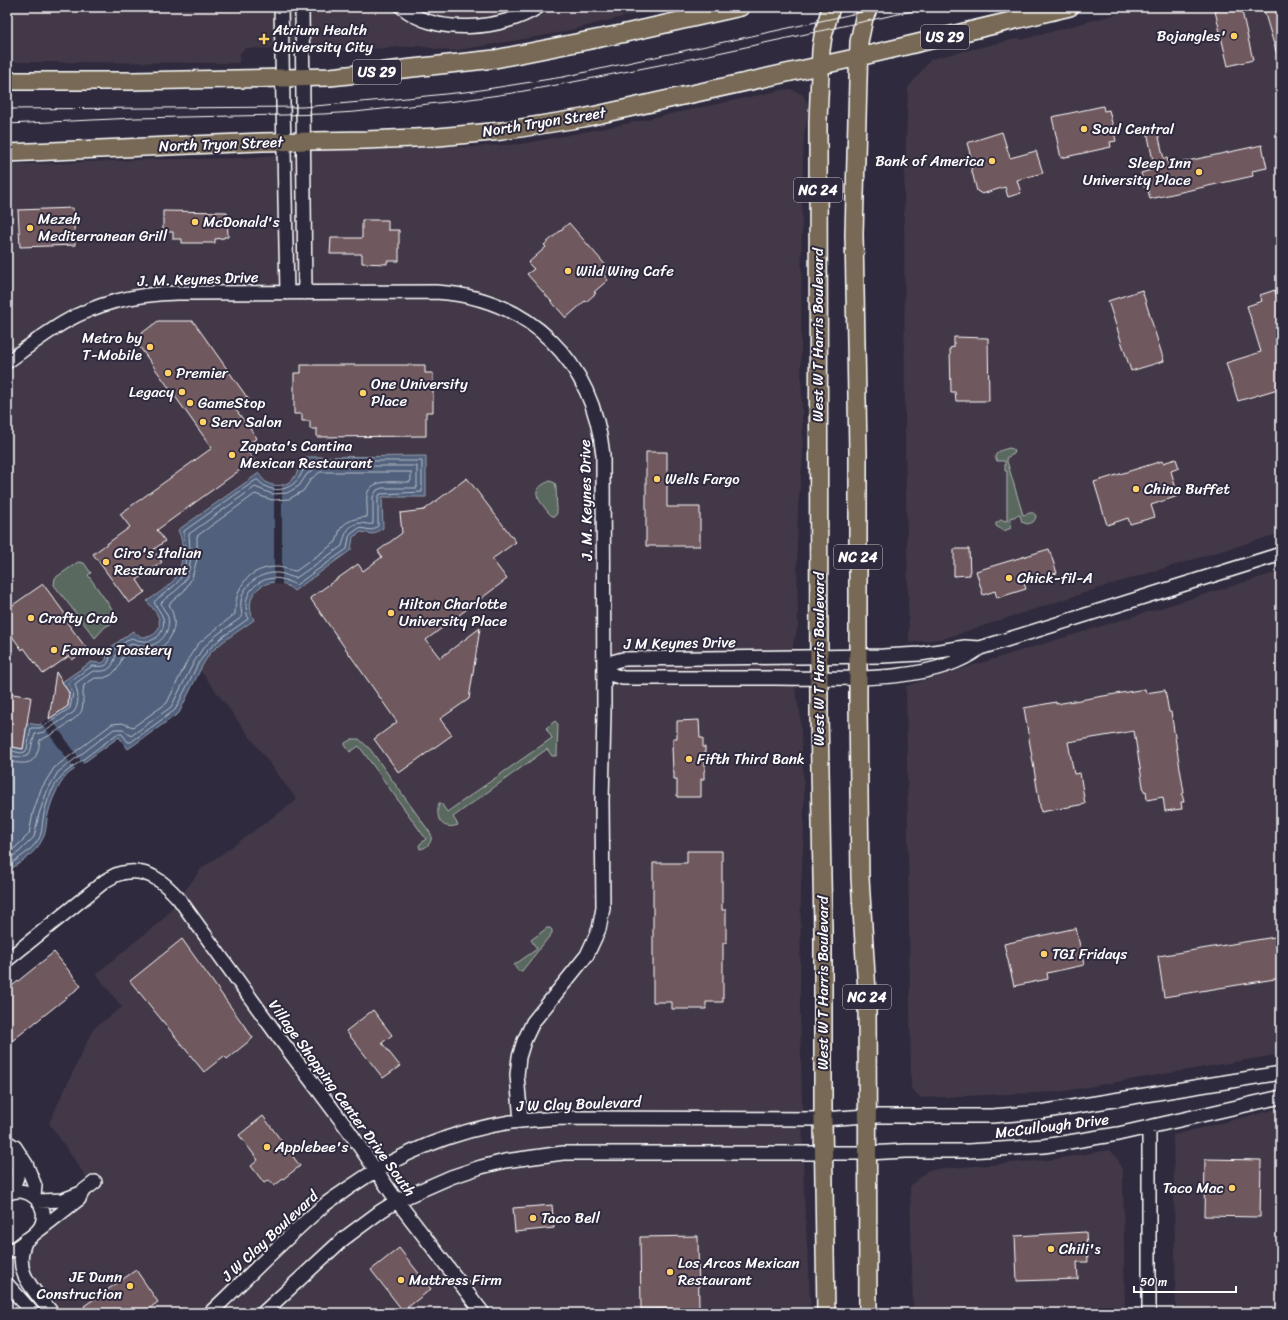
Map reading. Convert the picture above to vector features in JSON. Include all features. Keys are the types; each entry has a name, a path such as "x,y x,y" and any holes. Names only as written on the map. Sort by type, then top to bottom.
{"main road":[{"name":"US 29","path":"7,81 132,82 330,77 495,59 621,34 741,7"},
{"name":"West W T Harris Boulevard","path":"826,1313 823,1153 823,930 819,723 818,159 820,65 823,36 831,7"},
{"name":"NC 24","path":"868,1313 866,982 860,878 858,429 854,234 859,57 861,30 869,7"},
{"name":"North Tryon Street","path":"7,153 452,136 558,123 859,57 1070,7"}],"street":[{"path":"281,7 287,293"},
{"path":"302,7 305,293"},
{"path":"402,7 412,14 433,23 444,26 465,27 512,19 528,13 538,7"},
{"name":"J. M. Keynes Drive","path":"7,362 69,319 96,307 116,301 157,294 436,292 471,296 489,301 528,321 550,340 566,357 577,373 591,399 602,445 604,668 602,915 595,940 587,955 533,1022 524,1041 519,1058 517,1075 522,1121"},
{"path":"604,668 613,675 623,678 858,678 917,673 957,661 972,654 980,648 1281,554"},
{"name":"J M Keynes Drive","path":"604,668 612,662 623,658 858,657 920,654 965,647 980,648"},
{"name":"Village Shopping Center Drive South","path":"7,960 105,881 121,873 138,871 154,876 168,886 349,1131 397,1201 483,1313"},
{"name":"McCullough Drive","path":"867,1116 992,1116 1040,1112 1281,1072"},
{"name":"McCullough Drive","path":"823,1153 969,1151 1044,1146 1118,1134 1281,1096"},
{"name":"J W Clay Boulevard","path":"210,1313 294,1232 324,1206 358,1182 410,1152 451,1136 495,1125 562,1118 823,1119 867,1116"},
{"path":"1149,1127 1149,1313"},
{"path":"7,1142 18,1168 16,1183 7,1193"},
{"path":"7,1142 15,1147 26,1164 35,1186 36,1198 42,1210 43,1219 41,1226 36,1232"},
{"path":"263,1313 342,1240 375,1215 397,1201 451,1177 481,1167 506,1161 563,1153 823,1153"},
{"path":"7,1193 18,1190 25,1191 36,1198 63,1200 82,1192 95,1182"},
{"path":"7,1251 16,1249 79,1199 82,1192"},
{"path":"26,1240 22,1249 21,1258 24,1275 29,1284 52,1313"},
{"path":"7,1284 33,1313"}],"shaded area":[{"name":"Atrium Health University City","path":"7,7 662,7 559,33 452,51 417,46 325,52 315,50 246,48 240,53 239,63 7,62"},
{"path":"1142,7 1281,7 1281,533 1109,585 946,638 909,643 905,448 904,189 908,88 931,59 1020,38 1021,40"},
{"path":"791,89 803,95 808,108 804,135 802,198 801,360 803,455 798,509 798,627 793,644 796,698 800,712 804,788 800,1007 804,1194 811,1313 59,1313 29,1274 27,1257 28,1249 39,1234 95,1190 49,1123 93,1029 122,1007 96,974 164,918 202,868 297,800 200,670 205,660 215,648 254,620 250,609 250,603 260,587 268,583 278,582 286,584 292,588 351,551 353,537 360,532 373,534 383,528 382,497 426,497 426,456 307,457 306,465 299,467 291,482 282,486 274,486 269,484 263,480 259,473 178,530 182,550 181,563 178,573 172,582 147,601 159,618 159,626 156,632 150,637 145,638 133,632 101,663 91,662 53,689 50,717 39,725 23,749 7,746 7,165 163,159 253,158 323,150 409,145 472,147 521,144"},
{"path":"1281,571 1281,1054 1059,1092 921,1098 911,1088 906,686"},
{"path":"1281,1108 1281,1313 1176,1313 1173,1135"},
{"path":"1110,1150 1117,1157 1123,1172 1125,1313 913,1313 910,1186 928,1170 1048,1160"}],"green space":[{"path":"1009,448 1015,451 1014,454 1006,458 1023,515 1033,513 1036,516 1033,522 1027,524 1022,522 1020,515 1010,518 1011,528 1004,531 996,526 996,523 1001,520 1007,521 1007,471 1005,471 1005,461 997,461 995,457 1002,450"},
{"path":"550,481 555,483 556,487 557,513 555,516 552,516 537,496 537,490 542,485"},
{"path":"78,562 84,563 91,573 88,575 119,619 105,627 95,638 54,585 55,578"},
{"path":"555,721 558,724 557,755 552,756 547,749 453,817 458,825 443,825 438,814 439,803 441,803 447,812 552,738 546,728"},
{"path":"352,739 359,739 370,749 431,834 431,842 428,846 420,849 420,844 426,839 359,746 350,752 345,745 345,743"},
{"path":"547,928 552,930 552,933 522,971 518,971 514,965 537,949 531,940"}],"water":[{"path":"426,456 426,497 382,497 383,528 373,534 361,532 353,537 351,550 294,591 286,585 277,582 268,583 260,587 251,601 251,610 254,620 224,641 210,653 179,713 128,749 119,737 68,774 57,789 52,801 48,813 46,830 39,845 27,858 7,871 7,746 23,749 27,723 39,725 68,706 69,693 62,682 91,662 102,663 106,660 107,650 133,631 141,637 154,634 159,626 159,620 156,612 147,601 163,590 176,577 182,557 182,543 178,530 259,473 263,480 269,484 282,485 288,483 297,473 299,465 306,465 306,457"}],"pier":[{"path":"274,486 282,486 282,585 274,584"},
{"path":"50,717 84,765 76,771 41,723"}],"building":[{"name":"Bojangles'","path":"1241,7 1253,60 1228,66 1215,11"},
{"path":"1263,7 1281,7 1281,58 1278,58"},
{"name":"Soul Central","path":"1103,106 1104,111 1109,110 1116,141 1110,142 1111,147 1061,158 1052,117"},
{"name":"Sleep Inn University Place","path":"1157,129 1164,159 1167,158 1169,165 1262,145 1267,168 1252,171 1253,176 1150,199 1147,186 1144,187 1141,173 1151,170 1149,162 1153,161 1147,131"},
{"name":"Bank of America","path":"1002,132 1010,158 1036,151 1043,173 1017,180 1021,193 1008,197 1005,187 982,194 977,191 971,168 973,164 967,143"},
{"path":"73,208 75,245 20,247 18,210"},
{"name":"McDonald's","path":"163,211 227,212 228,237 215,239 215,243 182,243 182,239 173,239 173,232 163,232"},
{"path":"362,220 388,220 388,230 399,230 399,261 387,261 387,264 362,263 362,254 330,254 331,238 362,238"},
{"name":"Wild Wing Cafe","path":"569,223 609,269 603,274 608,280 594,292 596,293 566,318 527,274 534,269 528,263 546,247 544,245"},
{"path":"1142,290 1164,361 1131,371 1108,301"},
{"path":"1275,290 1277,298 1281,296 1281,388 1238,401 1226,363 1261,352 1247,306 1262,301 1260,295"},
{"path":"158,321 193,321 249,400 236,410 257,438 244,447 254,460 157,530 165,541 153,550 162,562 137,580 145,592 129,603 93,554 130,527 120,514 212,448 134,339"},
{"path":"954,337 988,338 989,401 956,401 955,392 951,392 950,348 954,347"},
{"name":"One University Place","path":"301,365 425,365 425,373 433,373 433,412 426,412 426,436 317,437 317,429 310,429 310,421 302,421 302,414 294,414 294,373 301,373"},
{"name":"Wells Fargo","path":"646,452 667,452 667,507 700,507 700,546 646,546"},
{"name":"China Buffet","path":"1176,459 1179,468 1171,471 1178,496 1151,505 1155,517 1130,524 1128,518 1107,525 1094,482 1162,461 1163,463"},
{"name":"Hilton Charlotte University Place","path":"467,478 516,542 492,559 507,579 426,640 440,658 480,628 469,699 440,719 452,735 399,773 374,739 397,722 310,598 358,564 363,571 382,557 378,551 402,533 400,513 424,510"},
{"path":"954,549 969,549 970,575 954,576"},
{"name":"Chick-fil-A","path":"1049,549 1057,573 1024,583 1026,589 997,598 995,591 983,595 976,571"},
{"path":"43,584 68,618 65,620 87,649 72,660 69,656 43,674 24,648 22,650 7,629 7,609"},
{"path":"56,672 69,693 68,706 49,719"},
{"path":"1145,689 1146,693 1165,690 1169,712 1171,712 1184,793 1182,794 1184,802 1181,802 1182,809 1165,811 1163,797 1147,800 1146,791 1144,792 1134,731 1068,742 1074,774 1080,773 1085,804 1041,812 1024,708"},
{"path":"7,693 31,697 23,749 7,746"},
{"name":"Fifth Third Bank","path":"699,720 700,738 703,738 703,747 705,747 705,770 704,779 701,779 701,797 677,797 677,779 674,779 672,747 673,738 677,738 677,721"},
{"path":"687,851 722,851 722,910 726,910 726,943 723,943 723,1002 706,1002 706,1009 672,1009 672,1002 653,1002 653,863 687,863"},
{"name":"TGI Fridays","path":"1076,928 1084,965 1047,973 1048,979 1014,986 1004,944"},
{"path":"1281,936 1281,978 1164,997 1158,956"},
{"path":"182,939 253,1038 227,1059 224,1056 204,1072 130,981"},
{"path":"54,952 81,986 7,1045 7,990"},
{"path":"373,1010 392,1035 382,1043 400,1066 383,1078 346,1031"},
{"name":"Applebee's","path":"263,1116 300,1166 274,1186 269,1180 264,1183 251,1166 258,1160 239,1135"},
{"name":"Taco Mac","path":"1205,1159 1261,1160 1260,1217 1204,1216"},
{"name":"Taco Bell","path":"552,1205 554,1228 515,1232 513,1208"},
{"name":"Chili's","path":"1086,1232 1088,1262 1077,1262 1078,1279 1017,1281 1015,1236"},
{"name":"Los Arcos Mexican Restaurant","path":"698,1236 699,1308 641,1309 640,1237"},
{"name":"Mattress Firm","path":"399,1248 431,1289 403,1311 371,1270"},
{"name":"JE Dunn Construction","path":"136,1270 158,1302 143,1313 89,1313 84,1306"}],"tram line":[{"path":"7,109 303,107 474,91 563,77 885,7"},
{"path":"7,124 135,118 323,114 456,101 513,93 695,58 931,7"}],"place":[{"name":"Bojangles'","path":"1234,36"},
{"name":"Atrium Health University City","path":"264,39"},
{"name":"Soul Central","path":"1084,129"},
{"name":"Bank of America","path":"992,161"},
{"name":"Sleep Inn University Place","path":"1199,172"},
{"name":"McDonald's","path":"195,222"},
{"name":"Mezeh Mediterranean Grill","path":"30,228"},
{"name":"Wild Wing Cafe","path":"568,271"},
{"name":"Metro by T-Mobile","path":"150,347"},
{"name":"Premier","path":"168,373"},
{"name":"Legacy","path":"182,392"},
{"name":"One University Place","path":"363,393"},
{"name":"GameStop","path":"190,403"},
{"name":"Serv Salon","path":"203,422"},
{"name":"Zapata's Cantina Mexican Restaurant","path":"232,455"},
{"name":"Wells Fargo","path":"657,479"},
{"name":"China Buffet","path":"1136,489"},
{"name":"Ciro's Italian Restaurant","path":"106,562"},
{"name":"Chick-fil-A","path":"1009,578"},
{"name":"Hilton Charlotte University Place","path":"391,613"},
{"name":"Crafty Crab","path":"31,618"},
{"name":"Famous Toastery","path":"54,650"},
{"name":"Fifth Third Bank","path":"689,759"},
{"name":"TGI Fridays","path":"1044,954"},
{"name":"Applebee's","path":"267,1147"},
{"name":"Taco Mac","path":"1232,1188"},
{"name":"Taco Bell","path":"533,1218"},
{"name":"Chili's","path":"1051,1249"},
{"name":"Los Arcos Mexican Restaurant","path":"670,1272"},
{"name":"Mattress Firm","path":"401,1280"},
{"name":"JE Dunn Construction","path":"130,1286"}]}
